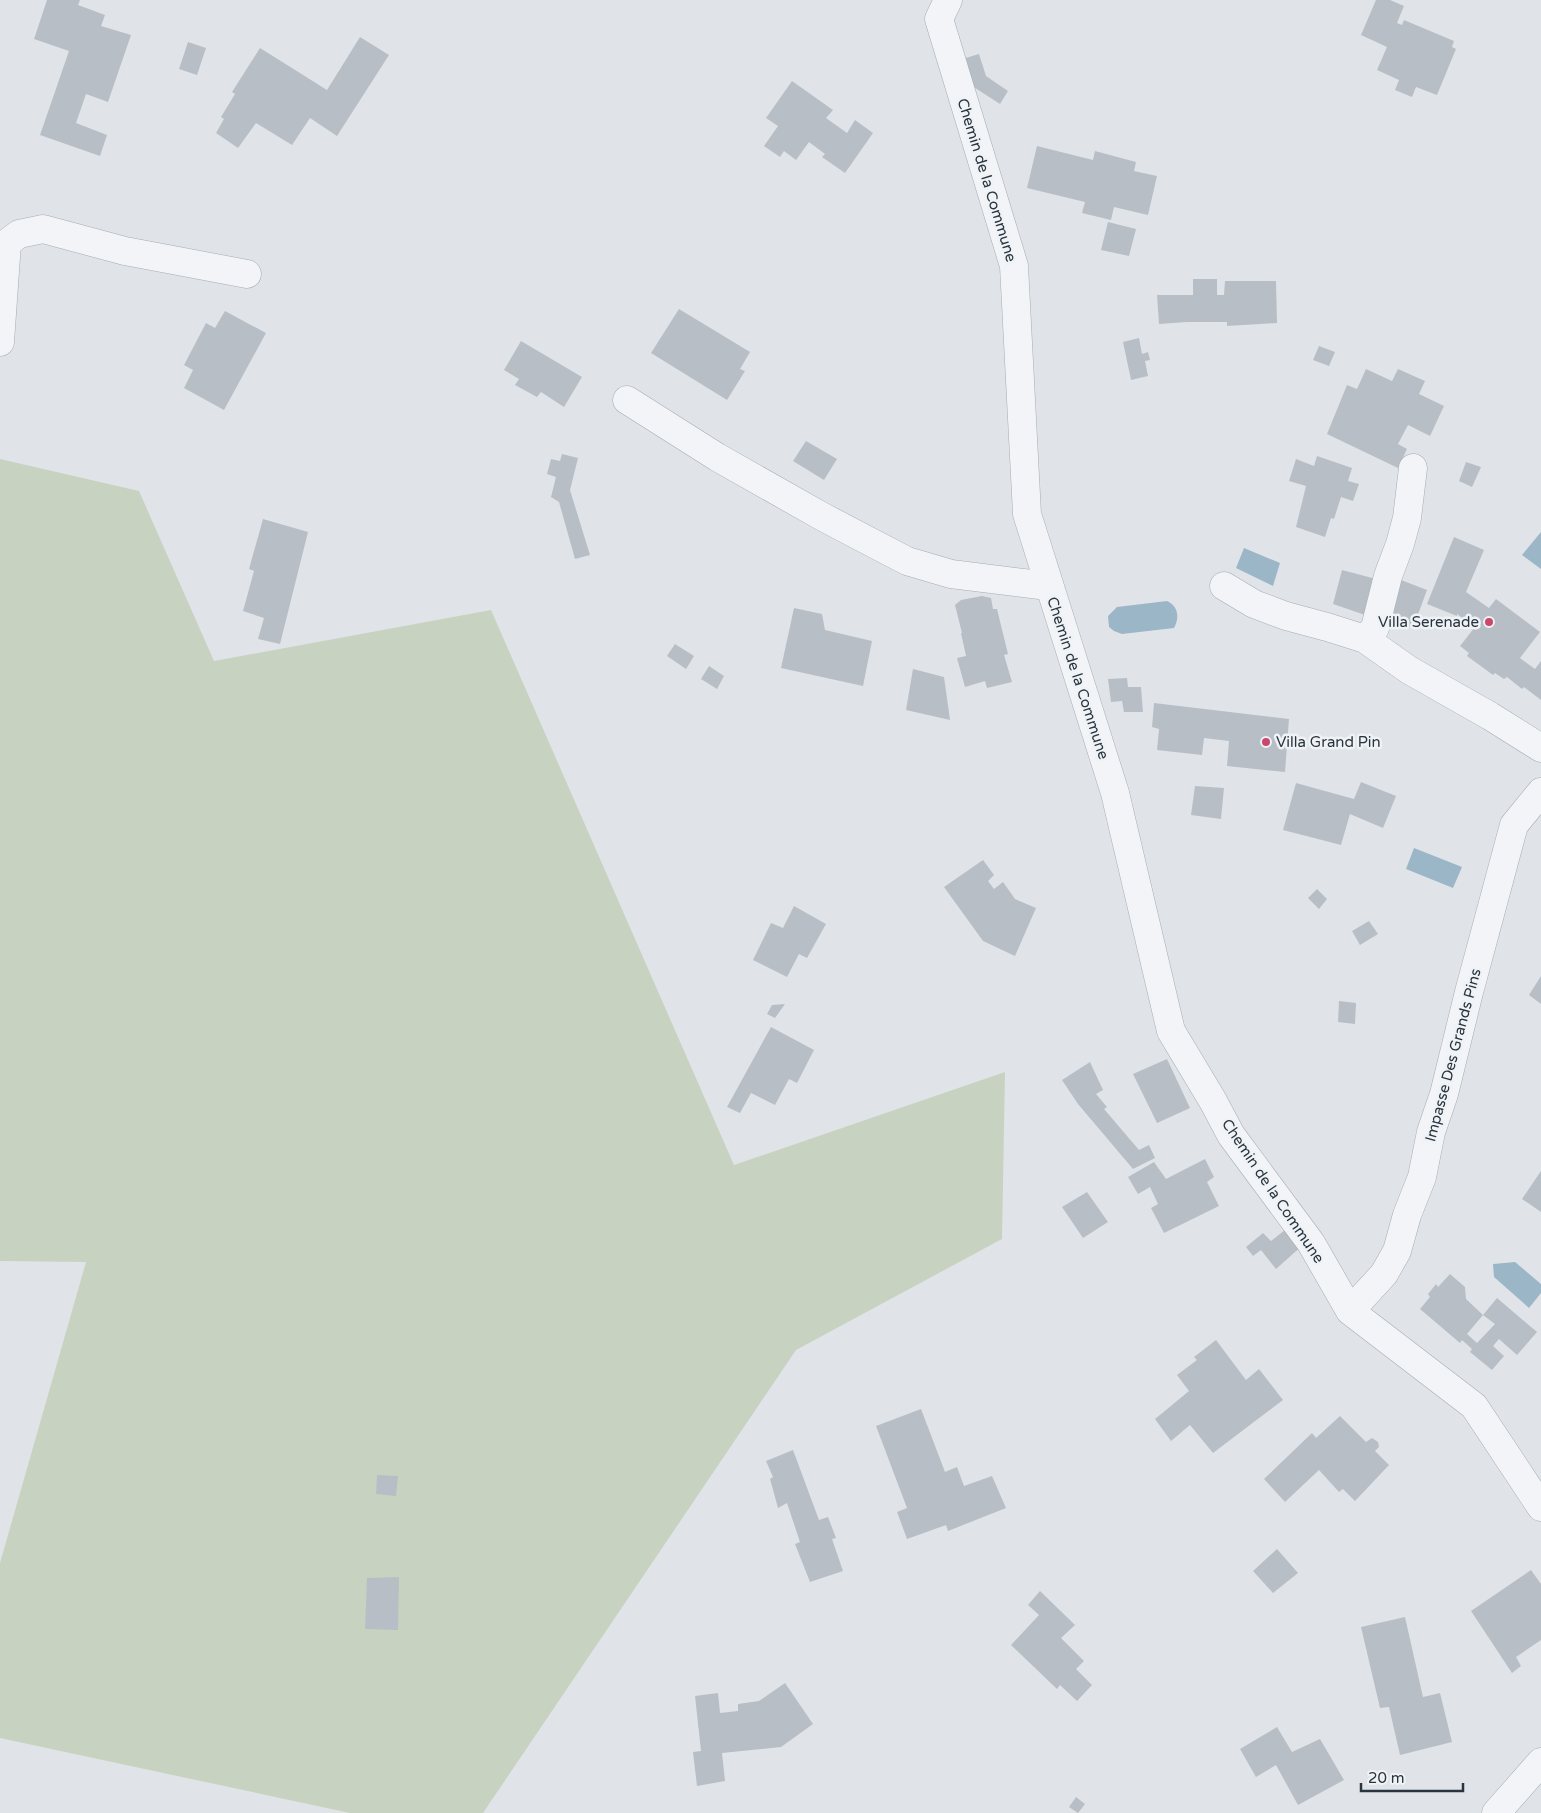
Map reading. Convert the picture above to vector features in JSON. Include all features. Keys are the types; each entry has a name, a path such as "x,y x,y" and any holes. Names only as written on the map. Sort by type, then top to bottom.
{"street":[{"name":"Chemin de la Commune","path":"948,0 939,20 1014,266 1027,514 1048,586 1115,793 1171,1031 1214,1101 1231,1135 1311,1242 1350,1311"},
{"path":"0,342 6,244 19,234 42,229 125,251 247,274"},
{"path":"627,400 717,457 823,517 907,561 951,574 1048,586"},
{"path":"1365,640 1375,628 1388,576 1400,544 1407,518 1413,468"},
{"path":"1224,586 1254,604 1286,616 1365,640 1409,670 1474,706 1541,748"},
{"name":"Impasse Des Grands Pins","path":"1350,1311 1384,1274 1397,1251 1407,1215 1422,1177 1431,1132 1444,1094 1514,825 1541,792"},
{"path":"1350,1311 1474,1406 1538,1492"},
{"path":"1496,1813 1541,1762"}],"green space":[{"path":"0,459 139,491 214,661 491,610 734,1165 1005,1072 1002,1239 796,1350 483,1813 350,1813 0,1738 0,1563 86,1262 0,1261"}],"water":[{"path":"1541,532 1541,569 1522,555"},
{"path":"1244,548 1280,563 1273,586 1236,568"},
{"path":"1167,601 1174,606 1177,612 1174,628 1122,634 1109,627 1108,616 1117,607"},
{"path":"1414,848 1462,867 1453,888 1406,869"},
{"path":"1515,1262 1541,1284 1541,1293 1529,1308 1494,1277 1493,1264"}],"building":[{"path":"47,0 80,0 78,5 105,15 101,26 131,35 108,102 86,94 76,123 107,135 100,156 40,135 69,51 34,39"},
{"path":"1376,0 1390,0 1404,6 1397,23 1402,25 1404,20 1454,41 1452,47 1456,49 1437,95 1416,87 1412,97 1395,90 1399,80 1377,70 1387,47 1361,35"},
{"path":"360,37 389,55 337,136 310,118 292,145 256,123 238,148 216,133 224,119 221,117 235,94 232,92 260,48 327,90"},
{"path":"188,42 206,48 197,75 179,69"},
{"path":"979,54 986,76 1008,91 1000,104 966,82 959,60"},
{"path":"792,81 833,110 826,118 847,133 855,120 873,133 845,173 822,157 825,154 809,142 796,160 784,151 780,157 764,146 778,126 766,118"},
{"path":"1037,146 1093,160 1095,151 1136,162 1134,171 1157,176 1148,215 1114,207 1111,220 1082,213 1085,202 1027,188"},
{"path":"1108,222 1136,229 1129,256 1101,250"},
{"path":"1193,279 1217,279 1217,295 1224,295 1225,281 1276,281 1277,323 1227,326 1227,322 1159,324 1157,295 1193,295"},
{"path":"679,309 750,352 740,369 745,371 727,400 651,353"},
{"path":"225,311 266,333 224,410 184,388 193,370 184,365 206,323 215,328"},
{"path":"1139,338 1142,354 1148,352 1150,360 1145,361 1148,376 1131,380 1123,342"},
{"path":"521,341 582,377 564,407 541,392 537,397 515,385 519,379 504,370"},
{"path":"1319,346 1335,352 1329,366 1313,360"},
{"path":"1366,369 1392,381 1398,369 1425,381 1419,394 1444,406 1430,436 1408,425 1398,444 1407,449 1398,468 1327,434 1347,385 1357,389"},
{"path":"806,441 837,459 824,480 793,461"},
{"path":"562,454 578,458 570,490 590,555 575,559 559,502 551,497 556,477 547,474 551,459 560,461"},
{"path":"1317,456 1352,468 1348,481 1359,484 1353,501 1341,497 1334,519 1331,518 1325,537 1296,527 1306,486 1289,481 1296,459 1314,466"},
{"path":"1466,462 1481,467 1472,487 1459,481"},
{"path":"263,519 308,532 280,644 258,639 264,618 243,611 254,571 249,569"},
{"name":"Villa Serenade","path":"1454,537 1484,550 1466,592 1489,608 1496,599 1540,632 1520,658 1535,669 1541,661 1541,700 1524,687 1522,689 1507,677 1504,679 1495,673 1493,675 1467,656 1469,653 1460,646 1475,627 1457,614 1457,616 1427,604"},
{"path":"1342,570 1376,579 1365,615 1333,604"},
{"path":"1401,580 1427,590 1413,628 1386,618"},
{"path":"982,596 991,598 993,609 997,609 1008,654 1004,655 1012,682 987,688 985,681 965,687 957,658 966,656 955,605 961,600"},
{"path":"794,608 822,614 825,630 872,641 863,686 781,668"},
{"path":"675,644 694,656 686,669 667,656"},
{"path":"709,666 724,676 717,689 701,679"},
{"path":"913,669 944,677 950,720 906,710"},
{"path":"1127,678 1128,687 1141,687 1143,712 1124,712 1122,701 1111,702 1108,679"},
{"path":"1154,703 1289,719 1285,772 1227,766 1229,741 1204,738 1202,755 1157,750 1159,729 1152,727"},
{"path":"1361,782 1396,796 1383,828 1350,814 1341,845 1283,830 1296,783 1354,799"},
{"path":"1195,786 1224,788 1221,819 1191,815"},
{"path":"983,860 994,875 988,881 994,889 1003,882 1015,899 1036,908 1015,956 983,941 944,887"},
{"path":"1317,889 1327,899 1319,909 1308,898"},
{"path":"794,906 826,924 807,958 799,954 787,977 753,960 771,923 783,928"},
{"path":"1369,921 1378,934 1360,945 1352,931"},
{"path":"1541,976 1541,1004 1529,995"},
{"path":"1339,1001 1356,1003 1355,1024 1338,1022"},
{"path":"785,1004 775,1018 767,1014 772,1005"},
{"path":"771,1027 814,1050 797,1083 789,1079 775,1105 751,1093 740,1113 727,1107"},
{"path":"1167,1059 1190,1108 1157,1123 1133,1074"},
{"path":"1090,1062 1103,1090 1096,1094 1107,1107 1104,1109 1139,1150 1149,1145 1155,1158 1133,1169 1078,1104 1062,1080"},
{"path":"1205,1159 1214,1177 1207,1182 1219,1206 1164,1233 1151,1208 1158,1204 1150,1187 1138,1194 1128,1177 1154,1162 1166,1179"},
{"path":"1541,1171 1541,1212 1522,1199"},
{"path":"1087,1192 1108,1222 1083,1238 1062,1207"},
{"path":"1290,1226 1304,1244 1276,1269 1261,1250 1253,1256 1246,1247 1263,1233 1271,1241"},
{"path":"1450,1274 1465,1287 1466,1299 1483,1315 1497,1298 1537,1332 1517,1355 1499,1339 1493,1346 1504,1356 1492,1370 1470,1352 1472,1349 1462,1340 1460,1343 1420,1309 1430,1297 1428,1294 1436,1284 1438,1287","holes":["1483,1315 1495,1324 1477,1343 1467,1334"]},
{"path":"1216,1340 1246,1380 1259,1369 1283,1400 1213,1453 1190,1425 1171,1441 1155,1419 1189,1391 1177,1375 1197,1360 1194,1357"},
{"path":"921,1409 945,1472 957,1467 964,1486 992,1476 1006,1508 948,1531 946,1525 907,1539 897,1512 907,1508 876,1426"},
{"path":"1340,1416 1366,1442 1372,1438 1378,1442 1379,1447 1375,1451 1389,1465 1355,1501 1343,1489 1339,1492 1319,1470 1285,1502 1264,1479 1312,1433 1316,1438"},
{"path":"793,1450 819,1520 828,1517 836,1538 832,1539 843,1571 810,1582 795,1544 800,1542 787,1503 778,1508 770,1479 773,1477 766,1461"},
{"path":"377,1475 398,1476 396,1496 376,1494"},
{"path":"1277,1549 1298,1573 1273,1593 1253,1571"},
{"path":"1531,1570 1541,1584 1541,1640 1516,1657 1521,1666 1512,1673 1471,1611"},
{"path":"399,1577 398,1630 365,1629 367,1578"},
{"path":"1040,1591 1075,1625 1061,1638 1084,1661 1076,1669 1092,1685 1077,1701 1060,1685 1057,1689 1011,1645 1039,1615 1028,1605"},
{"path":"1405,1617 1423,1697 1440,1693 1452,1742 1400,1755 1389,1707 1380,1708 1361,1627"},
{"path":"785,1683 813,1724 781,1747 722,1753 725,1781 697,1786 693,1752 701,1751 695,1696 718,1693 720,1713 738,1711 738,1704 759,1701"},
{"path":"1277,1727 1292,1752 1320,1739 1344,1780 1298,1805 1276,1765 1256,1777 1240,1749"},
{"path":"1076,1797 1085,1804 1078,1813 1069,1807"}],"place":[{"name":"Villa Serenade","path":"1489,622"},
{"name":"Villa Grand Pin","path":"1266,742"}]}
